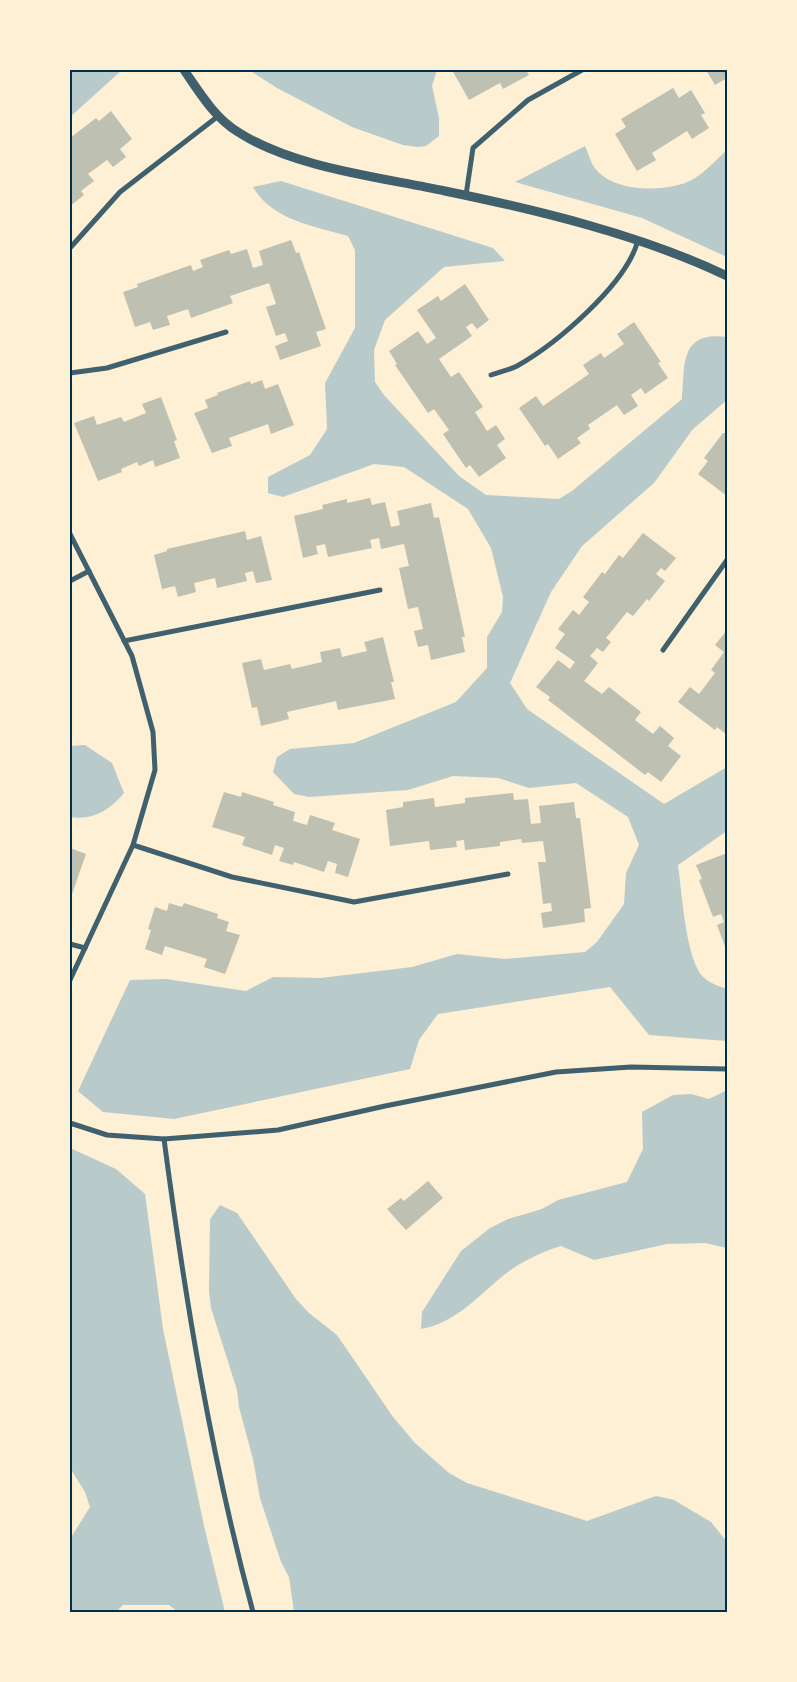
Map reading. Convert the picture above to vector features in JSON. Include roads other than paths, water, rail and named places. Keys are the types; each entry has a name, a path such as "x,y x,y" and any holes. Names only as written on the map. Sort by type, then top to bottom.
{"street":[{"path":"184,70 217,117 238,132 274,151 340,169 466,195 638,240 727,276"},
{"path":"466,195 473,148 528,100 582,70"},
{"path":"70,248 120,192 217,117"},
{"path":"491,376 515,367 552,342 608,291 634,253 638,240"},
{"path":"70,373 107,368 226,332"},
{"path":"70,534 132,656 153,732 155,770 133,845 70,980"},
{"path":"663,650 727,560"},
{"path":"70,581 89,572"},
{"path":"124,641 380,590"},
{"path":"133,845 232,877 354,902 508,874"},
{"path":"70,944 85,948"},
{"path":"70,1123 107,1135 164,1139 278,1130 385,1106 556,1072 631,1067 727,1069"},
{"path":"164,1139 198,1366 219,1468 253,1612"}]}
